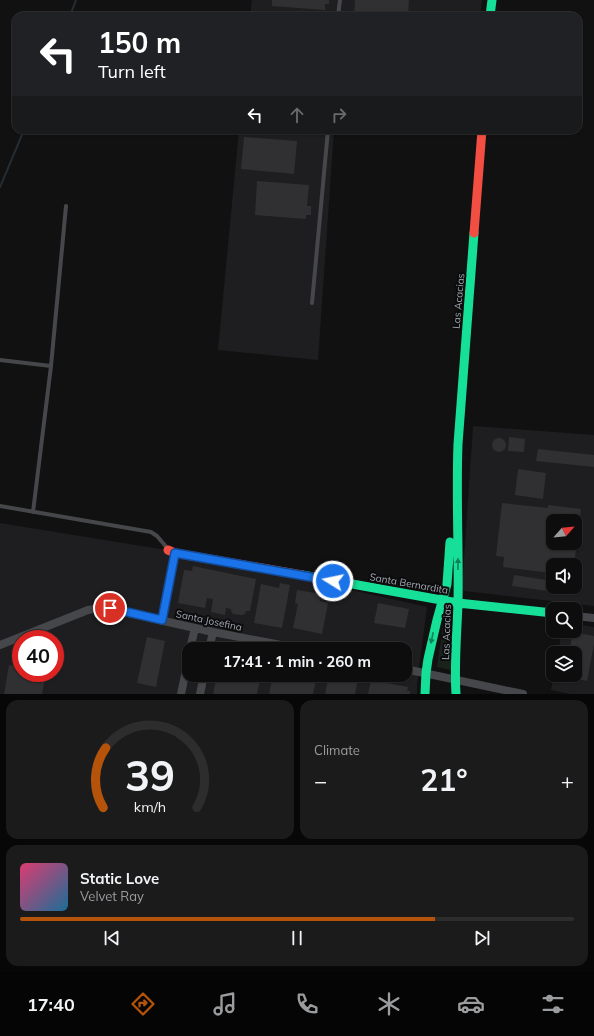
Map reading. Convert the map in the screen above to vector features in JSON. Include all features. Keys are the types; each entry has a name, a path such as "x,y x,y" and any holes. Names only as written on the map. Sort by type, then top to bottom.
{"main road":[{"path":"490,12 492,0"},
{"name":"Las Acacias","path":"425,694 426,673 437,620 448,579 482,134"},
{"name":"Las Acacias","path":"456,694 455,680 458,603 457,474"},
{"name":"Santa Bernardita","path":"172,552 443,601 546,612"}],"street":[{"name":"Santa Josefina","path":"0,645 94,608 110,608 213,632 265,642"},
{"path":"582,617 594,618"},
{"path":"192,642 195,628"},
{"path":"211,642 213,632"},
{"path":"412,670 523,694"},
{"path":"181,694 184,682"},
{"path":"200,694 203,682"}],"lane":[{"path":"338,12 340,0"},
{"path":"312,303 328,134"},
{"path":"33,512 50,366 66,206"},
{"path":"0,360 50,366"},
{"path":"0,506 151,532 157,536 172,552 162,620"}],"shaded area":[{"path":"252,0 482,0 480,12 250,12"},
{"path":"239,134 334,134 318,360 218,350"},
{"path":"473,426 594,435 594,606 582,605 582,602 559,602 464,591 462,589"},
{"path":"0,523 191,554 427,607 417,694 0,694"},
{"path":"445,613 452,613 451,670 437,667"},
{"path":"582,625 594,627 594,694 570,694 551,690 553,682 582,682 582,646 559,646 561,638 582,638"}],"building":[{"path":"272,0 329,0 329,4 325,4 325,10 272,6"},
{"path":"355,0 409,0 408,12 354,12"},
{"path":"244,137 297,141 294,174 241,169"},
{"path":"257,181 309,185 307,206 311,206 311,215 306,215 306,219 255,215"},
{"path":"509,437 525,439 524,452 508,451"},
{"path":"496,438 502,438 506,442 506,448 502,452 496,452 492,448 492,442"},
{"path":"538,449 594,455 594,467 536,461"},
{"path":"518,469 546,473 543,499 515,495"},
{"path":"502,503 548,508 548,505 581,509 580,514 546,514 546,550 576,550 575,558 546,558 546,572 503,567 504,557 496,556"},
{"path":"193,566 256,579 250,611 246,611 245,614 242,615 233,614 231,609 226,608 225,615 211,612 213,599 207,598 205,608 178,603 184,570 192,571"},
{"path":"514,575 546,580 546,591 512,586"},
{"path":"280,583 290,585 282,628 254,623 261,584 279,588"},
{"path":"297,590 321,594 320,601 328,603 322,634 293,628 298,604 295,603"},
{"path":"378,603 409,609 405,628 374,623"},
{"path":"582,634 594,636 594,644 587,681 582,680 582,646 570,646 572,638 582,638"},
{"path":"147,637 165,641 156,687 137,683"},
{"path":"9,665 12,666 12,682 44,682 42,694 4,694"},
{"path":"216,682 260,682 257,694 213,694"},
{"path":"272,682 316,682 313,694 269,694"},
{"path":"328,682 357,682 355,694 325,694"},
{"path":"371,682 382,682 408,687 407,691 410,691 410,694 368,694"}],"waterway":[{"path":"72,12 76,0"},
{"path":"0,187 22,134"}],"traffic: fast":[{"path":"490,12 492,0"},
{"path":"456,694 455,660 458,603 458,444 474,233"},
{"path":"425,694 428,659 447,584 450,542"},
{"path":"302,575 458,603 546,612"}],"traffic: jam":[{"path":"474,233 482,134"},
{"path":"168,550 175,553 302,575"}],"route":[{"path":"110,608 162,620 175,553 333,581"}]}
